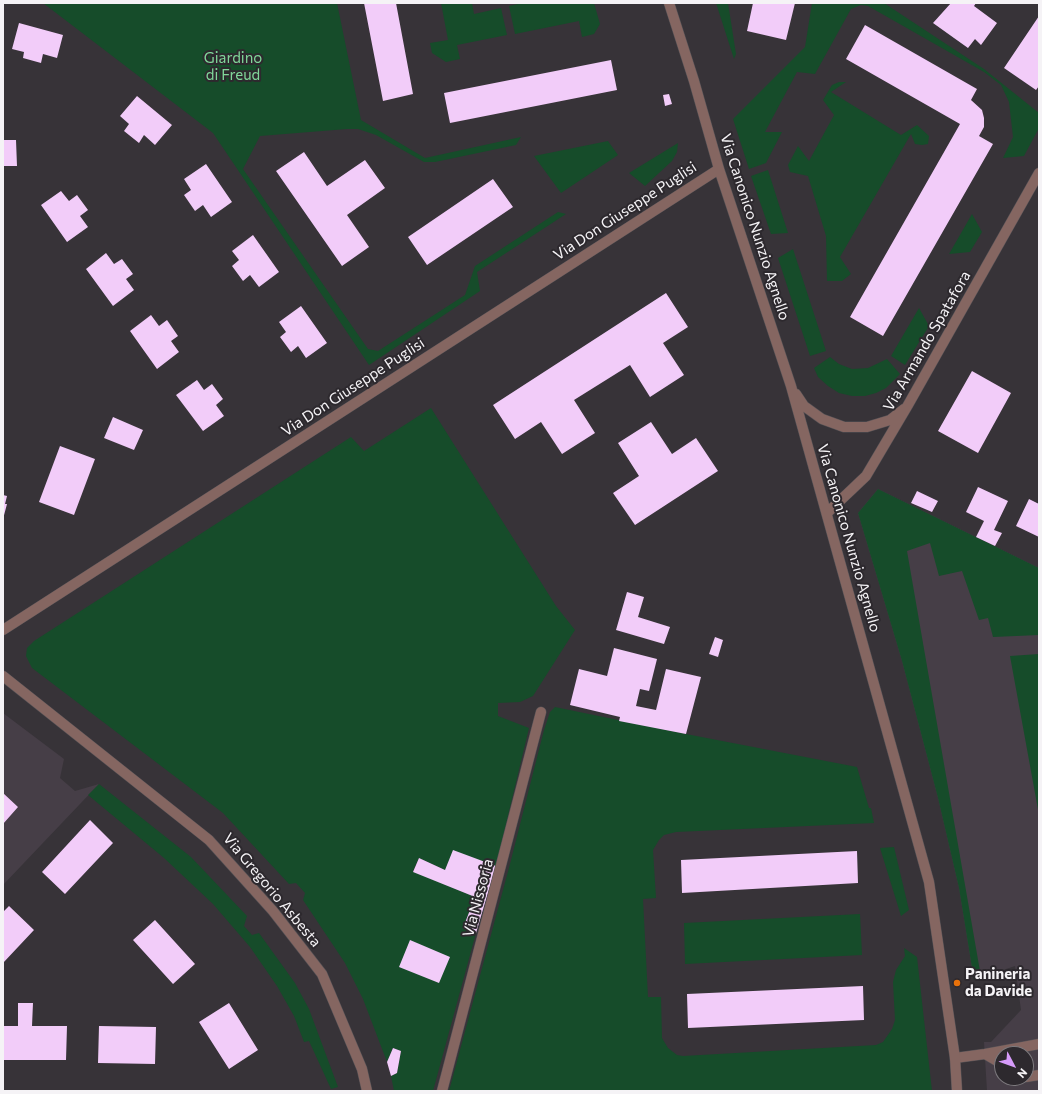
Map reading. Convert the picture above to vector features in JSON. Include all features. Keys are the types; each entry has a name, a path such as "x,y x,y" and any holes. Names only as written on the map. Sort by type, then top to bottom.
{"street":[{"name":"Via Canonico Nunzio Agnello","path":"669,3 694,81 719,169 791,386 929,882 955,1058 957,1091"},
{"name":"Via Don Giuseppe Puglisi","path":"3,630 719,169"},
{"name":"Via Armando Spatafora","path":"827,513 866,476 908,406 1039,173"},
{"path":"791,386 804,406 822,419 844,427 868,427 890,420 908,406"},
{"name":"Via Gregorio Asbesta","path":"3,676 210,840 273,911 322,974 362,1069 367,1091"},
{"name":"Via Nissoria","path":"442,1091 542,712"},
{"path":"955,1058 1039,1044"},
{"path":"985,1054 994,1059"}],"shaded area":[{"path":"878,489 1039,568 1039,1091 987,1091 984,1042 991,1042 1021,1010 1015,966 974,980 959,888 938,798 902,661 858,513"},
{"path":"3,713 64,759 60,778 75,791 99,784 3,885"}],"green space":[{"name":"Giardino di Freud","path":"43,3 337,3 361,120 425,158 521,137 516,145 435,162 424,162 376,135 358,129 260,136 243,169 368,349 378,351 465,295 475,266 558,212 566,214 477,272 480,291 369,365 213,133"},
{"path":"441,3 472,3 474,14 501,8 507,35 457,45 460,59 446,62 432,53 430,43 448,40"},
{"path":"522,3 594,3 600,24 594,34 582,37 579,21 515,34 509,6"},
{"path":"716,3 728,3 736,54 734,59"},
{"path":"812,3 884,3 984,69 1039,113 1039,128 1024,156 1003,158 1013,137 1009,102 1001,85 984,72 868,6 861,5 851,9 815,74 797,72 765,132 782,132 766,163 749,169 733,119 805,47"},
{"path":"839,82 846,82 831,92 901,135 917,125 929,136 928,144 922,145 915,144 911,134 840,257 851,274 842,281 827,281 826,236 808,176 790,172 788,165 798,146 809,161 834,115 823,100 832,85"},
{"path":"608,141 618,155 561,193 534,156"},
{"path":"678,143 677,152 672,161 645,186 629,173"},
{"path":"768,170 788,233 771,234 751,176"},
{"path":"972,214 982,232 970,252 949,254"},
{"path":"793,249 826,351 810,356 778,258"},
{"path":"919,308 929,326 905,365 891,356"},
{"path":"830,357 839,364 852,369 868,368 887,359 900,374 886,388 876,393 865,396 852,396 839,393 818,377 814,368"},
{"path":"431,408 556,606 575,630 533,696 520,702 498,703 498,716 529,728 496,866 445,870 419,858 413,871 475,897 463,928 476,933 433,1091 394,1091 391,1076 397,1073 401,1051 393,1048 387,1062 363,999 345,963 303,900 305,893 296,883 289,884 223,813 32,668 26,656 27,648 34,641 351,437 364,451"},
{"path":"878,489 1039,568 1039,635 993,637 988,618 979,620 962,571 939,576 930,543 907,551 981,977 974,980 959,888 938,798 902,661 858,513"},
{"path":"1039,654 1039,815 1010,656"},
{"path":"555,707 857,767 869,808 871,808 874,823 676,832 664,835 659,840 653,850 656,898 643,899 648,997 661,997 662,1038 668,1048 677,1055 683,1056 876,1045 883,1042 892,1029 895,1020 893,982 896,970 905,956 904,948 917,957 932,1091 449,1091 510,864 544,730 550,712"},
{"path":"99,784 191,857 247,916 244,926 252,935 259,933 295,983 309,1009 338,1087 331,1089 309,1041 304,1042 294,1016 277,986 250,947 213,904 164,858 88,795"},
{"path":"894,847 909,910 901,916 880,848"},
{"path":"860,914 862,955 685,964 684,923"}],"building":[{"path":"364,3 396,3 413,94 383,101"},
{"path":"753,3 795,3 786,40 747,31"},
{"path":"951,3 976,3 974,6 997,23 981,45 975,39 968,48 933,23"},
{"path":"1039,16 1039,86 1036,90 1004,68"},
{"path":"19,23 63,35 57,58 43,54 41,63 23,58 24,52 12,49"},
{"path":"865,25 977,89 971,100 982,110 984,118 984,127 979,136 993,144 883,336 850,317 960,124 846,59"},
{"path":"611,60 617,90 450,123 444,93"},
{"path":"669,94 672,104 665,106 663,95"},
{"path":"137,96 172,125 155,145 144,135 139,143 124,131 129,124 120,116"},
{"path":"3,140 16,140 17,166 3,166"},
{"path":"304,152 327,186 365,160 385,188 347,215 369,247 342,266 276,171"},
{"path":"206,164 232,202 211,217 203,205 195,211 184,195 191,190 184,179"},
{"path":"493,179 513,207 427,265 408,237"},
{"path":"61,191 69,201 77,195 88,210 80,216 88,227 67,242 41,205"},
{"path":"253,235 279,272 259,287 250,275 243,281 232,266 239,260 232,251"},
{"path":"106,253 114,264 122,259 133,274 126,279 134,290 113,306 86,269"},
{"path":"666,293 688,327 663,343 684,375 650,397 630,365 574,400 595,433 562,454 541,422 515,439 493,405"},
{"path":"301,306 327,343 306,358 298,346 291,352 280,337 286,332 279,322"},
{"path":"151,315 159,326 167,320 178,336 171,341 179,352 157,369 130,331"},
{"path":"972,371 1011,393 978,453 938,431"},
{"path":"197,380 204,390 212,384 223,399 216,405 224,416 203,431 176,395"},
{"path":"113,417 143,430 134,450 104,438"},
{"path":"651,422 672,454 696,438 718,471 635,525 613,493 639,476 618,443"},
{"path":"60,446 95,459 74,515 39,502"},
{"path":"978,487 1008,501 994,530 1002,533 995,546 976,537 984,521 966,512"},
{"path":"917,491 938,501 932,512 911,503"},
{"path":"3,495 7,496 5,504 7,504 3,519"},
{"path":"1029,499 1039,504 1039,537 1016,526"},
{"path":"627,592 644,597 638,617 670,627 664,644 616,630"},
{"path":"715,637 723,640 718,657 709,654"},
{"path":"614,648 657,659 649,691 640,689 636,706 656,710 666,669 701,677 686,734 619,721 620,717 570,705 579,669 607,676"},
{"path":"3,793 18,807 3,824"},
{"path":"90,820 113,843 65,894 42,872"},
{"path":"453,850 496,866 476,933 463,928 475,897 413,872 419,858 445,870"},
{"path":"857,851 858,883 682,893 681,860"},
{"path":"9,906 34,930 3,963 3,912"},
{"path":"155,920 195,964 173,984 133,940"},
{"path":"410,940 450,957 439,983 399,967"},
{"path":"863,986 864,1020 688,1028 687,994"},
{"path":"18,1003 33,1003 32,1026 67,1026 66,1060 3,1060 3,1026 18,1026"},
{"path":"229,1003 258,1050 229,1069 199,1022"},
{"path":"99,1026 156,1027 155,1064 98,1063"},
{"path":"393,1048 401,1051 397,1073 391,1076 387,1062"}],"place":[{"name":"Panineria da Davide","path":"957,983"}]}
